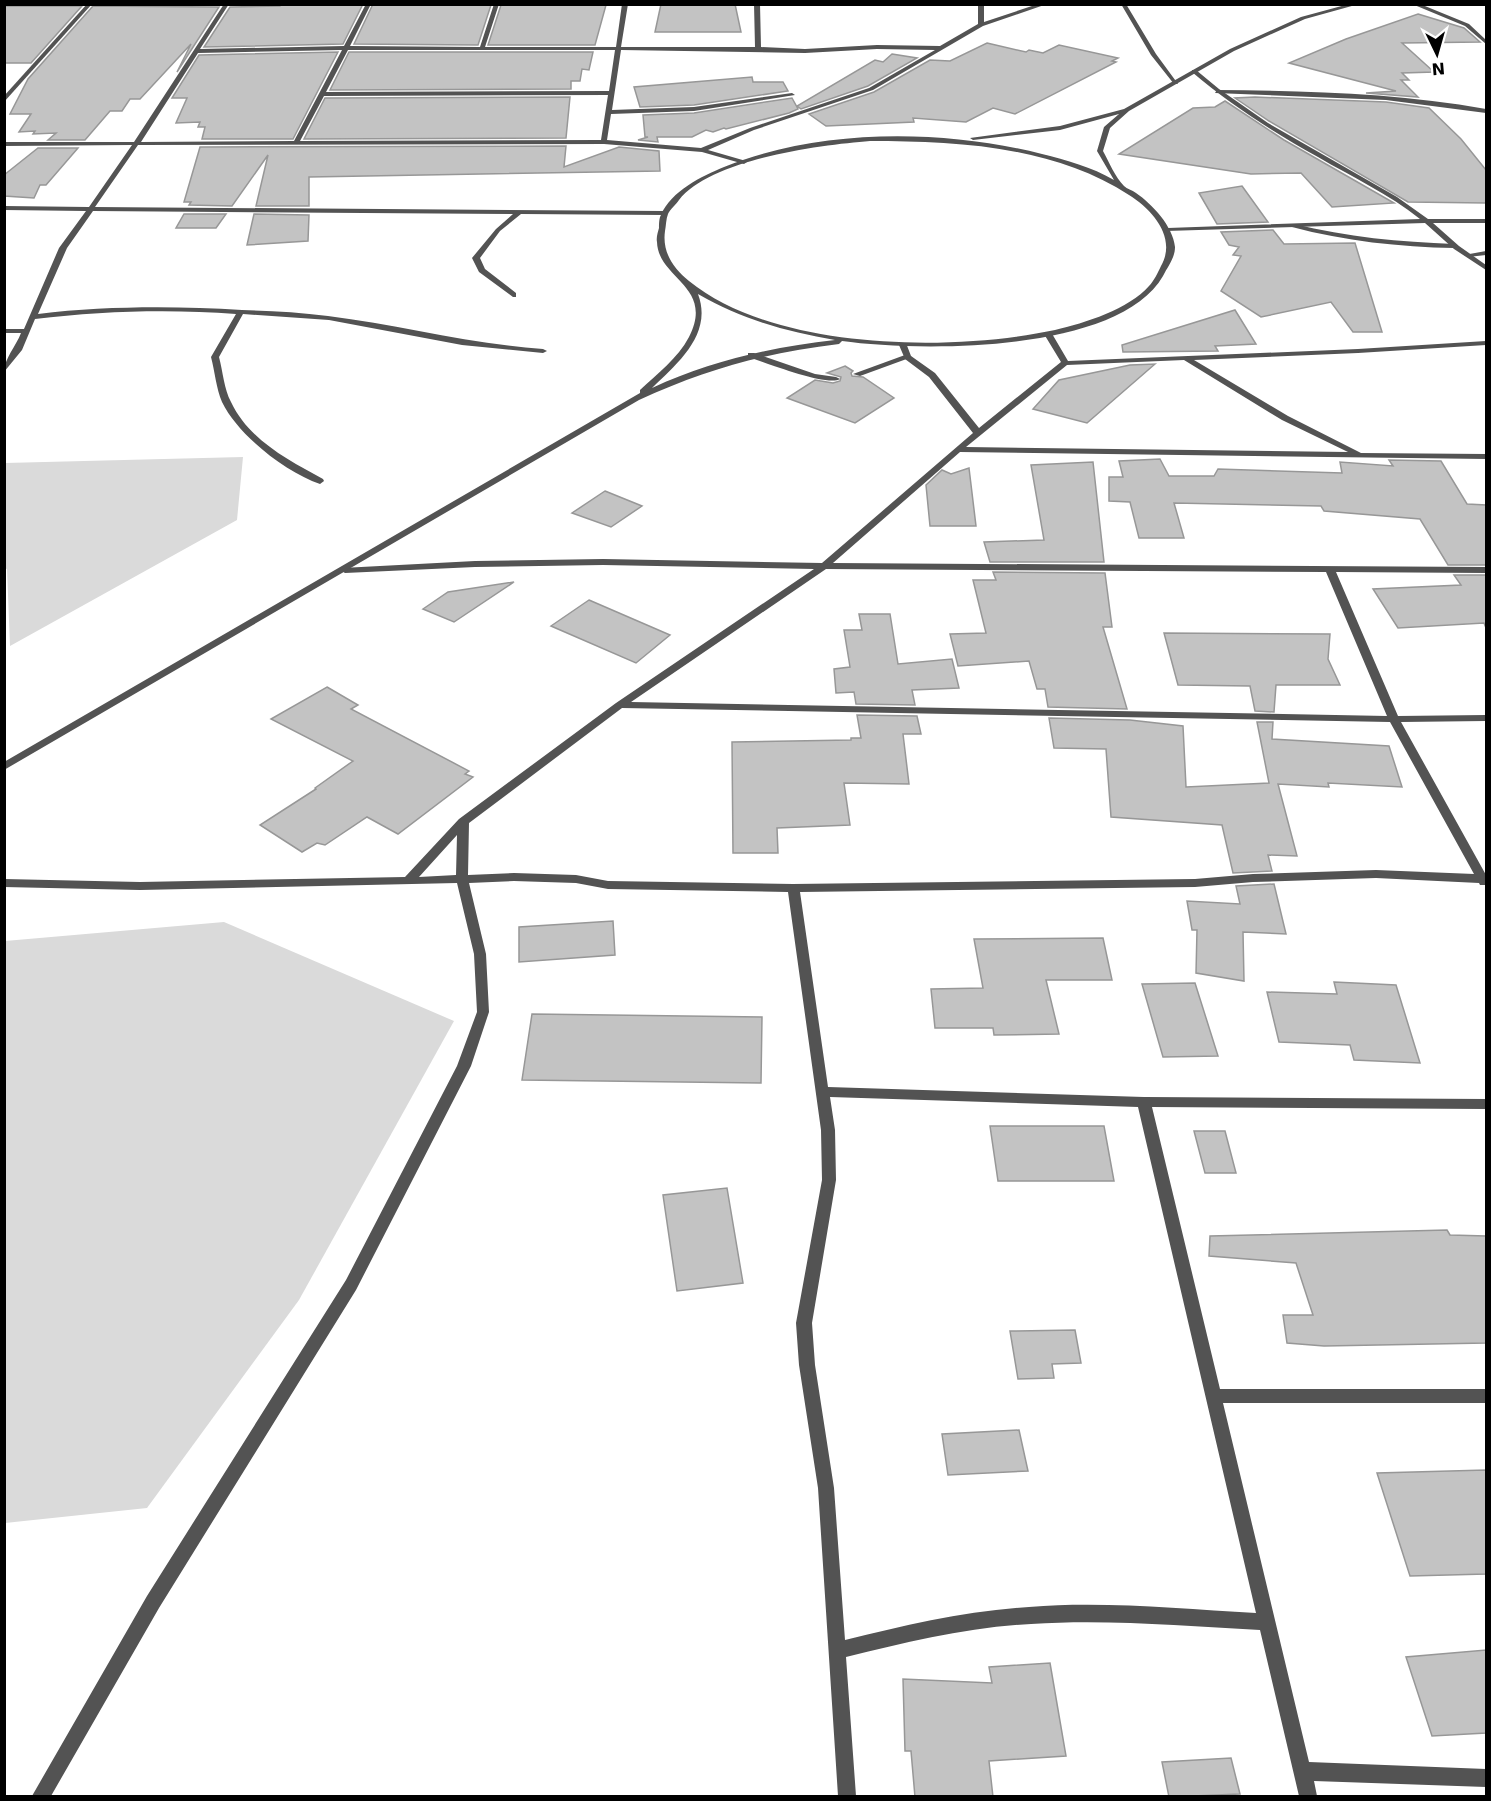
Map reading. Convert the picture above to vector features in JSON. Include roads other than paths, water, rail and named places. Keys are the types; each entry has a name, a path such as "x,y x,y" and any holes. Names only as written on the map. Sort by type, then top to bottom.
{"street":[{"path":"4,100 90,4"},
{"path":"4,370 18,350 63,248 136,144 226,4"},
{"path":"296,143 369,4"},
{"path":"482,48 497,4"},
{"path":"604,142 625,4"},
{"path":"757,4 758,49"},
{"path":"981,4 981,25"},
{"path":"702,150 752,129 871,89 981,25 1045,4"},
{"path":"1123,4 1154,55 1176,82"},
{"path":"1122,187 1100,151 1107,127 1128,110 1239,46 1303,18 1357,4"},
{"path":"1414,4 1467,26 1486,42"},
{"path":"196,51 346,48 805,51 877,47 943,48"},
{"path":"1194,71 1217,92 1262,123 1398,200 1427,221 1454,246 1486,268"},
{"path":"1217,92 1340,93 1442,103 1486,111"},
{"path":"322,94 611,93"},
{"path":"608,112 694,109 792,95"},
{"path":"939,140 984,145 1036,155 1085,170 1122,187 1150,207 1168,230 1172,253 1163,277 1140,298 1105,316 1048,334 995,342 903,345 813,334 747,315 719,303 691,286 672,268 660,249 658,231 664,213 685,189 719,170 744,162 796,147 832,142 870,139 939,140 1019,134 1059,128 1128,110"},
{"path":"4,144 604,142 702,150 744,162"},
{"path":"4,208 664,213"},
{"path":"513,295 482,270 476,258 498,230 518,213"},
{"path":"1168,230 1486,221"},
{"path":"1294,226 1331,236 1399,245 1454,246"},
{"path":"1468,255 1486,253"},
{"path":"636,398 681,352 696,331 700,314 691,286"},
{"path":"33,316 56,313 198,309 328,318 473,345 543,351"},
{"path":"241,312 215,357 227,402 253,440 320,481"},
{"path":"4,332 26,332"},
{"path":"1048,334 1065,363"},
{"path":"4,768 636,398 714,365 751,355 789,347 857,341"},
{"path":"408,882 463,822 620,705 824,566 958,448 1065,363 1486,343"},
{"path":"903,345 908,357 932,375 978,433"},
{"path":"751,355 814,376 836,379"},
{"path":"857,374 908,357"},
{"path":"1186,358 1285,418 1362,456"},
{"path":"958,448 1486,458"},
{"path":"345,570 475,564 603,562 824,566 1486,570"},
{"path":"1330,570 1394,719 1484,880"},
{"path":"620,705 1394,719 1486,718"},
{"path":"41,1797 153,1602 351,1285 464,1066 483,1012 480,954 462,878 463,822"},
{"path":"4,884 140,886 408,882 462,878 549,877 608,885 793,888 1195,883 1253,878 1376,874 1484,880"},
{"path":"793,888 828,1130 829,1180 804,1323 807,1365 826,1488 847,1797"},
{"path":"822,1092 1144,1102 1486,1104"},
{"path":"1144,1102 1308,1797"},
{"path":"1214,1396 1486,1396"},
{"path":"838,1650 951,1624 1030,1615 1123,1614 1268,1623"},
{"path":"1303,1771 1486,1778"}]}
